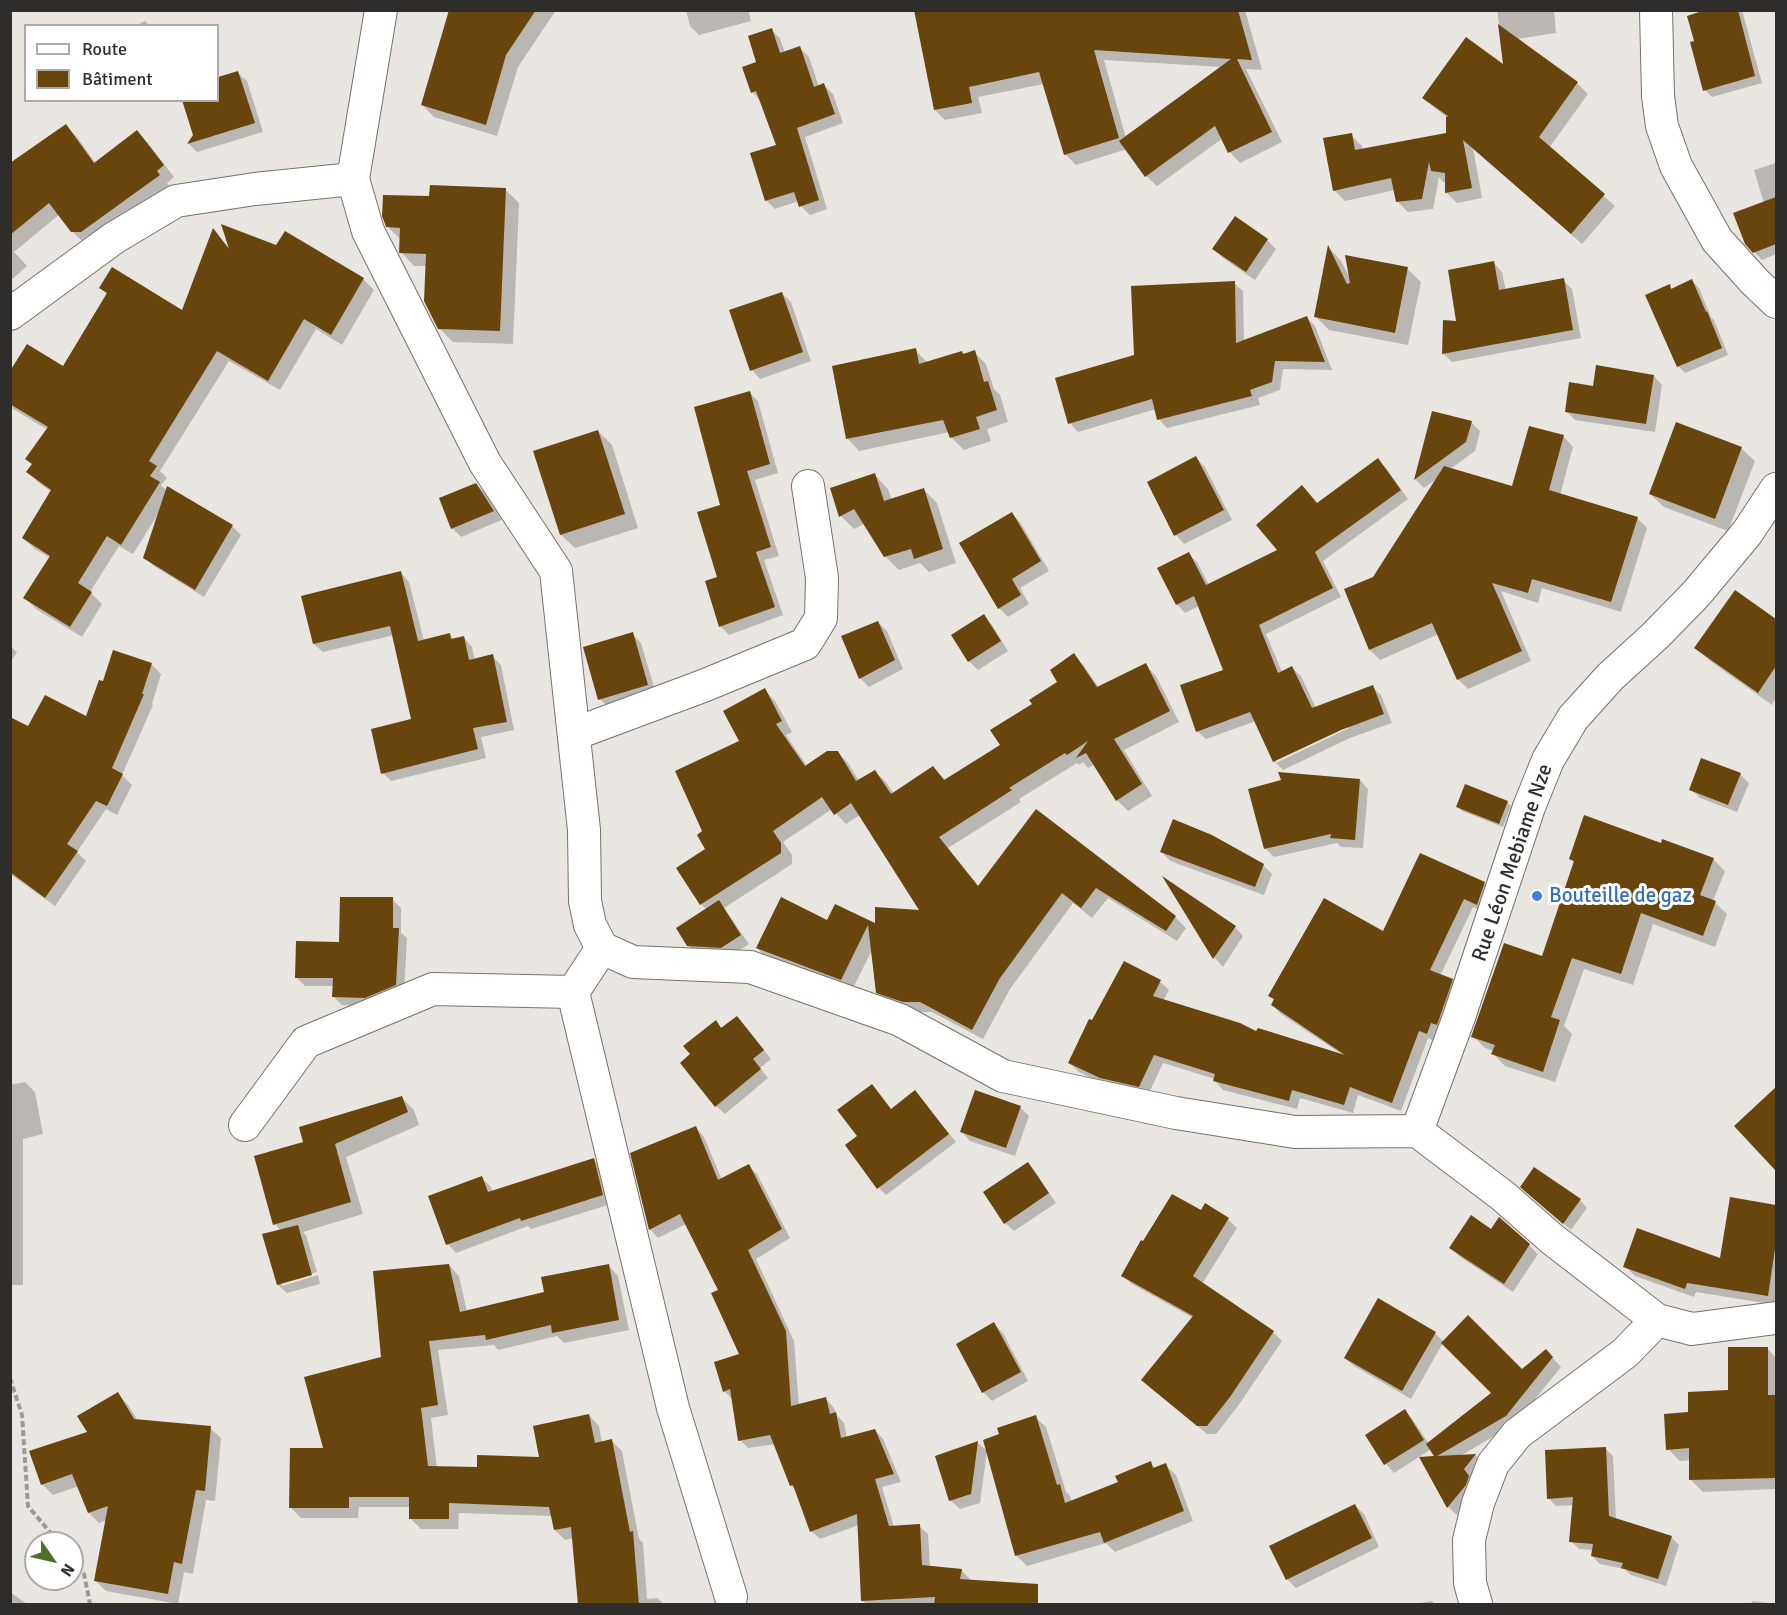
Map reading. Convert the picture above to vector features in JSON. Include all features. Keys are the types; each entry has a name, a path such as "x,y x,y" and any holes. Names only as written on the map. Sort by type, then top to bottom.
{"street":[{"path":"381,10 353,179 368,231 485,463 556,571 584,830 585,902 590,925 602,948 633,962 750,967 900,1020 1003,1076 1176,1113 1295,1132 1416,1131 1503,1196 1552,1239 1657,1320 1692,1329 1776,1318"},
{"path":"1656,10 1658,96 1662,126 1676,166 1717,240 1776,302"},
{"path":"10,314 114,237 176,201 255,189 353,179"},
{"path":"574,734 703,686 805,644 821,618 822,578 808,486"},
{"name":"Rue Léon Mebiame Nze","path":"1416,1131 1459,1017 1529,807 1548,760 1573,718 1610,677 1696,594 1747,533 1776,489"},
{"path":"602,948 573,992 673,1408 731,1597"},
{"path":"245,1125 306,1042 433,989 573,992"},
{"path":"1476,1605 1470,1583 1469,1539 1478,1503 1493,1464 1517,1434 1625,1353 1657,1320"}],"path":[{"path":"10,1378 22,1415 28,1506 48,1531"},
{"path":"84,1574 90,1605"}],"building":[{"path":"449,10 536,10 506,55 486,125 421,105"},
{"path":"914,10 1238,10 1252,60 1237,59 1272,132 1228,153 1215,126 1145,177 1119,141 1231,59 1094,50 1119,138 1064,155 1039,72 969,87 972,103 934,110"},
{"path":"1705,10 1738,10 1755,76 1703,91 1690,42 1694,41 1687,16"},
{"path":"1498,24 1578,82 1539,137 1605,194 1571,234 1463,140 1472,188 1445,193 1445,173 1431,171 1429,162 1422,199 1396,202 1391,178 1333,191 1323,138 1352,133 1355,150 1446,133 1446,117 1448,116 1422,98 1466,37 1503,64"},
{"path":"772,28 780,53 800,46 814,87 824,83 835,114 797,128 819,200 799,207 794,192 765,201 750,153 776,145 756,91 751,93 742,67 756,62 748,36"},
{"path":"238,71 255,123 187,144 193,135 183,102 219,102 219,77"},
{"path":"66,124 94,163 137,130 164,165 157,171 160,175 81,232 71,232 49,203 10,235 10,163"},
{"path":"430,185 506,188 500,331 438,329 424,301 426,254 399,253 400,228 386,227 382,216 383,195 429,196"},
{"path":"1776,197 1776,244 1753,253 1745,244 1733,213"},
{"path":"1235,216 1268,239 1246,272 1212,249"},
{"path":"221,224 276,245 285,231 364,278 331,335 304,319 268,381 217,351 149,461 157,466 150,476 160,482 121,545 107,536 78,583 92,592 70,627 23,598 50,556 22,538 51,490 26,472 32,464 25,459 48,427 10,404 10,371 27,344 63,366 107,293 99,288 112,267 182,310 213,228 229,249"},
{"path":"1328,245 1347,284 1350,283 1345,255 1408,267 1395,333 1314,317"},
{"path":"1494,261 1499,290 1564,278 1573,330 1442,354 1443,320 1456,321 1448,270"},
{"path":"1692,279 1722,348 1677,367 1645,295 1670,284 1671,289"},
{"path":"1235,281 1236,343 1307,316 1325,362 1275,361 1272,382 1250,390 1252,396 1157,420 1152,399 1068,424 1055,378 1134,355 1131,286"},
{"path":"782,292 803,352 750,371 729,310"},
{"path":"916,348 919,364 962,351 963,354 975,350 984,382 988,381 997,410 976,417 980,429 950,438 943,420 846,439 832,366"},
{"path":"1596,365 1654,375 1646,424 1565,412 1569,382 1593,386"},
{"path":"750,391 770,464 747,471 771,547 756,552 775,607 719,627 705,581 717,577 697,512 720,505 694,407"},
{"path":"1432,411 1472,421 1466,442 1414,480"},
{"path":"1676,422 1742,447 1715,519 1649,494"},
{"path":"1529,426 1564,435 1549,490 1638,517 1611,602 1532,579 1528,593 1492,583 1522,651 1457,680 1432,623 1369,650 1344,589 1373,577 1444,466 1512,486"},
{"path":"598,430 625,514 560,535 533,451"},
{"path":"1196,456 1224,510 1174,536 1147,482"},
{"path":"1378,458 1401,490 1315,552 1333,588 1259,625 1278,673 1292,666 1312,708 1373,685 1384,714 1341,730 1273,762 1250,712 1196,732 1180,685 1223,670 1194,596 1176,605 1157,568 1189,552 1206,585 1277,550 1256,525 1302,485 1317,503"},
{"path":"875,473 884,501 924,488 943,549 914,559 911,549 884,557 854,509 839,517 830,488"},
{"path":"476,483 494,511 451,529 439,498"},
{"path":"167,486 233,525 195,590 143,558"},
{"path":"1012,512 1041,561 1012,579 1021,595 998,609 959,543"},
{"path":"401,571 418,641 450,633 451,639 464,636 469,660 493,654 507,722 473,728 478,749 381,774 371,729 411,719 390,626 313,644 301,596"},
{"path":"1735,590 1776,619 1776,666 1758,693 1694,648"},
{"path":"984,614 1001,641 968,662 951,635"},
{"path":"878,621 895,660 859,679 841,636"},
{"path":"633,632 648,685 598,700 583,647"},
{"path":"113,650 152,663 142,694 144,694 112,768 123,774 107,806 96,801 67,844 78,851 45,898 10,872 10,717 28,726 45,695 86,716 99,680 103,681"},
{"path":"1074,653 1097,687 1146,663 1170,711 1114,739 1142,784 1116,801 1086,753 1076,758 1088,741 1009,788 1012,790 939,837 978,886 1036,809 1176,916 1166,931 1096,888 1081,908 1062,893 1000,978 972,1030 920,1002 903,1002 876,993 868,925 841,980 756,948 781,897 827,920 835,904 875,923 875,907 919,910 851,803 834,815 822,797 773,831 781,843 781,853 700,905 676,868 705,849 697,835 702,831 675,771 739,741 723,711 765,688 782,721 776,724 805,766 827,751 838,751 856,781 875,770 891,794 933,766 944,780 1000,745 990,730 1032,704 1029,700 1057,682 1050,670"},
{"path":"1701,758 1741,773 1728,805 1689,790"},
{"path":"1278,772 1360,779 1355,840 1330,838 1331,834 1264,849 1248,789 1281,780"},
{"path":"1465,784 1508,801 1499,824 1456,807"},
{"path":"1584,815 1661,843 1662,839 1714,858 1700,895 1716,901 1703,936 1641,913 1621,974 1572,958 1551,1017 1560,1020 1543,1072 1491,1054 1495,1045 1471,1037 1504,943 1542,956 1574,861 1569,859"},
{"path":"1173,819 1212,835 1264,864 1255,887 1160,852"},
{"path":"1420,853 1485,882 1477,905 1464,899 1430,970 1453,979 1437,1025 1431,1023 1427,1034 1419,1031 1392,1103 1350,1087 1344,1105 1292,1090 1289,1101 1213,1081 1215,1074 1154,1055 1139,1087 1100,1078 1068,1063 1089,1019 1092,1020 1124,961 1161,980 1153,996 1240,1023 1256,1031 1258,1028 1345,1055 1271,1005 1274,999 1268,996 1324,898 1383,931"},
{"path":"1162,876 1236,926 1213,959"},
{"path":"340,897 393,897 393,928 399,928 396,985 365,998 332,997 333,978 295,978 296,941 339,942"},
{"path":"719,900 741,935 721,948 687,946 676,928"},
{"path":"737,1016 764,1050 753,1059 761,1069 715,1107 680,1063 690,1054 683,1046 716,1020 721,1028"},
{"path":"872,1084 891,1109 915,1090 949,1134 877,1189 845,1145 857,1136 837,1110"},
{"path":"1776,1087 1776,1171 1734,1126"},
{"path":"975,1090 1021,1106 1006,1148 960,1132"},
{"path":"402,1096 408,1112 335,1144 351,1202 273,1225 254,1156 303,1142 299,1127"},
{"path":"696,1126 718,1180 749,1164 782,1229 748,1250 786,1331 791,1406 826,1397 830,1414 836,1412 841,1438 875,1429 894,1474 875,1479 889,1526 920,1524 922,1565 962,1569 960,1579 1038,1584 1038,1605 934,1605 935,1597 861,1601 857,1514 810,1532 793,1485 790,1486 770,1435 738,1441 730,1389 723,1392 714,1362 739,1354 711,1293 718,1290 680,1214 649,1230 630,1153"},
{"path":"594,1158 603,1195 521,1221 520,1218 446,1245 428,1196 482,1176 488,1192"},
{"path":"1028,1162 1049,1193 1004,1224 983,1192"},
{"path":"1534,1167 1581,1199 1563,1224 1520,1187"},
{"path":"1172,1194 1201,1210 1205,1203 1229,1218 1193,1276 1274,1331 1230,1397 1207,1426 1197,1426 1141,1380 1193,1316 1121,1276 1141,1240 1143,1241"},
{"path":"1730,1197 1776,1205 1776,1242 1768,1296 1687,1283 1685,1289 1623,1267 1637,1228 1720,1258"},
{"path":"1471,1215 1491,1229 1499,1217 1530,1244 1504,1284 1449,1248"},
{"path":"298,1225 312,1275 277,1285 262,1234"},
{"path":"449,1264 460,1312 544,1292 541,1277 609,1264 619,1320 552,1333 551,1325 486,1340 485,1335 429,1341 438,1405 421,1408 428,1466 477,1467 477,1455 539,1457 533,1426 589,1414 595,1443 612,1439 630,1532 633,1531 639,1605 578,1605 571,1527 554,1530 549,1507 449,1503 449,1519 409,1519 409,1497 349,1497 349,1508 289,1508 290,1448 323,1448 304,1377 381,1357 373,1271"},
{"path":"1378,1298 1436,1332 1402,1391 1344,1358"},
{"path":"1468,1315 1522,1369 1546,1349 1553,1357 1506,1416 1437,1456 1476,1454 1464,1469 1469,1476 1466,1485 1447,1508 1419,1457 1434,1456 1426,1444 1491,1393 1441,1343"},
{"path":"994,1322 1021,1372 982,1393 956,1344"},
{"path":"1728,1347 1768,1347 1768,1395 1776,1395 1776,1478 1689,1480 1689,1448 1666,1450 1664,1414 1688,1412 1688,1392 1728,1390"},
{"path":"118,1392 134,1419 211,1426 205,1491 196,1490 182,1564 174,1562 168,1594 94,1581 108,1506 88,1513 72,1474 41,1485 29,1451 87,1432 77,1416"},
{"path":"1405,1409 1424,1440 1384,1465 1365,1435"},
{"path":"1036,1415 1057,1485 1060,1484 1065,1503 1118,1482 1115,1476 1151,1461 1153,1468 1166,1463 1184,1511 1104,1543 1100,1532 1015,1556 983,1440 999,1434 997,1428"},
{"path":"978,1441 971,1494 949,1501 935,1456"},
{"path":"1606,1447 1609,1516 1672,1536 1658,1579 1621,1568 1623,1563 1591,1556 1593,1544 1569,1542 1573,1497 1547,1499 1545,1450"},
{"path":"1355,1504 1372,1538 1286,1580 1269,1546"}],"place":[{"name":"Bouteille de gaz","path":"1537,896"}]}
